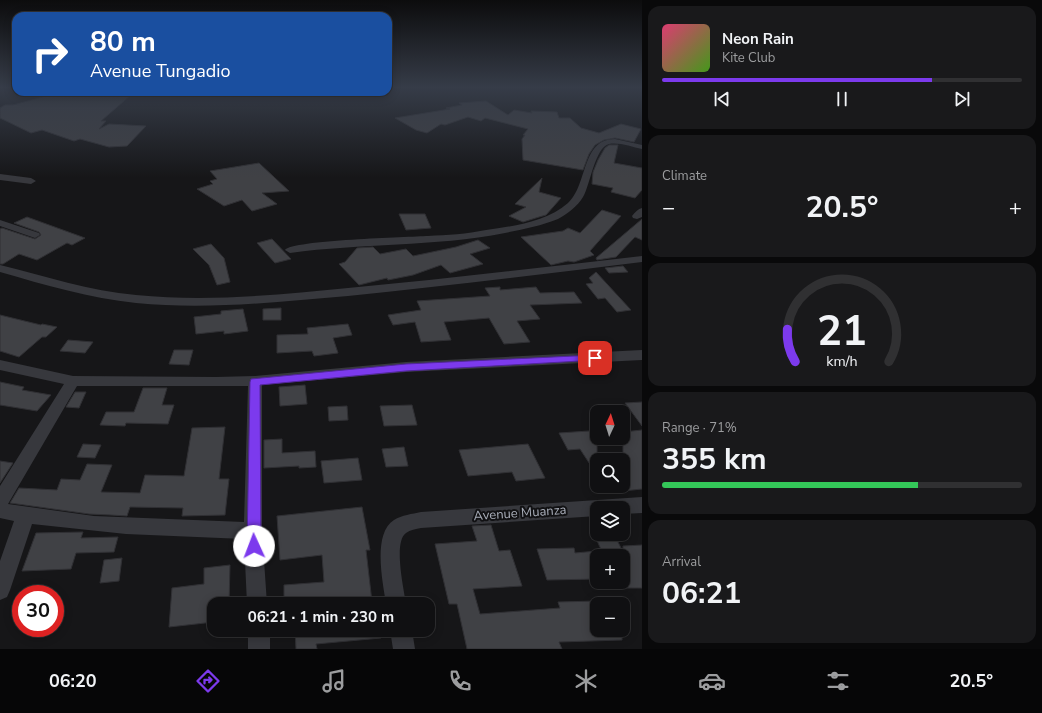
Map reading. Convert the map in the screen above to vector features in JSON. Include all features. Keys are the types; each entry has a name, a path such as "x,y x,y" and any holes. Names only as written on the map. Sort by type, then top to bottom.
{"street":[{"path":"290,250 336,243 455,238 534,224 555,216 568,208 578,197 584,186 594,157 601,145 605,142 642,147"},
{"path":"0,177 31,181"},
{"path":"0,223 35,235"},
{"path":"1,269 84,290 136,299 187,301 252,300 480,278 642,259"},
{"path":"0,365 73,381 255,382 406,368 642,355"},
{"path":"0,501 73,381"},
{"path":"255,382 253,531 257,597"},
{"name":"Avenue Muanza","path":"395,597 391,571 391,539 399,527 421,520 642,505"},
{"path":"0,510 25,516 88,524 253,531"},
{"path":"0,590 25,516"},
{"path":"258,649 259,637"},
{"path":"402,637 404,649"}],"building":[{"path":"105,117 101,121 106,121 99,129 109,124 146,126 127,146 109,147 80,139 74,141 42,130 31,133 0,118"},
{"path":"467,117 445,125 441,124 427,133 416,130 395,118"},
{"path":"469,117 570,118 581,128 599,133 621,124 641,129 634,142 615,138 604,140 595,145 589,154 583,170 523,160 522,139 525,135 523,135 528,129 485,118 481,121"},
{"path":"609,145 618,145 614,163 642,168 642,190 635,198 611,192 613,188 592,184 593,172 598,160 605,148"},
{"path":"259,163 289,191 262,193 277,204 252,211 242,200 224,206 197,189 213,184 210,181 217,179 210,171"},
{"path":"542,178 539,192 561,198 546,215 523,222 509,216 526,207 515,204"},
{"path":"602,210 621,216 590,251 594,255 574,262 568,261 551,265 521,237 563,231 568,228 580,233"},
{"path":"399,214 425,214 431,228 406,230"},
{"path":"27,217 85,238 72,245 67,243 37,260 19,254 3,264 0,264 0,229 2,228 35,239 41,235 39,232 14,223"},
{"path":"642,219 642,240 635,237 616,257 597,260 596,258"},
{"path":"272,239 291,259 275,263 257,243"},
{"path":"478,240 490,248 470,254 483,264 450,273 441,265 413,275 388,280 387,278 359,285 339,264 345,262 357,248 373,247 380,254 406,249 413,256 456,247"},
{"path":"211,244 224,258 230,282 217,285 209,265 193,249"},
{"path":"623,266 628,272 609,273 605,268"},
{"path":"596,272 631,310 617,312 605,298 598,299 586,284 593,283 589,278"},
{"path":"500,287 500,290 536,287 540,293 574,292 582,303 530,305 540,319 517,321 530,342 504,344 489,318 444,322 451,340 421,342 415,322 393,325 388,315 421,310 417,301 490,296 485,288"},
{"path":"281,308 281,320 263,320 263,309"},
{"path":"243,309 248,331 224,334 224,331 196,334 194,317 221,314 221,311"},
{"path":"0,315 41,325 57,327 46,337 42,337 19,357 0,351"},
{"path":"348,324 352,335 333,338 338,353 314,356 312,351 277,353 277,335 308,334 307,328"},
{"path":"68,340 93,342 85,353 60,351"},
{"path":"174,350 193,350 189,365 169,364"},
{"path":"0,382 24,387 22,390 51,395 37,411 0,405"},
{"path":"305,385 307,404 280,406 279,387"},
{"path":"143,388 167,388 162,405 174,405 168,424 126,423 125,426 100,425 106,412 134,412"},
{"path":"75,392 86,392 79,408 66,407"},
{"path":"642,402 642,426 630,410 630,405 626,405 625,403"},
{"path":"412,405 417,425 384,426 380,406"},
{"path":"347,406 348,420 329,421 328,407"},
{"path":"225,427 219,479 229,479 225,515 182,516 183,508 130,507 127,516 89,514 10,503 19,488 57,490 61,479 80,480 87,464 112,465 101,492 140,493 145,475 184,476 192,428"},
{"path":"642,430 642,489 630,490 630,453 623,453 623,445 630,445 630,431"},
{"path":"589,431 590,445 597,445 597,453 590,453 590,464 580,449 568,450 559,433"},
{"path":"282,439 282,453 315,451 316,467 299,468 299,466 264,468 264,440"},
{"path":"83,444 101,445 95,458 77,457"},
{"path":"528,444 545,478 516,481 512,472 468,476 459,450"},
{"path":"404,447 408,466 386,467 382,449"},
{"path":"358,458 362,480 324,483 321,461"},
{"path":"0,461 13,463 0,483"},
{"path":"362,507 370,550 366,550 371,597 284,597 284,585 324,582 322,555 280,560 277,516"},
{"path":"491,525 499,551 510,550 522,586 473,589 480,614 560,608 558,602 590,601 590,637 622,637 622,640 559,642 562,649 467,649 457,604 449,604 435,544 477,541 472,526"},
{"path":"83,532 81,538 118,537 114,552 76,553 71,569 22,571 36,533"},
{"path":"597,541 618,541 622,549 601,549"},
{"path":"642,545 642,588 630,588 630,549 623,549 623,546"},
{"path":"574,548 575,553 590,552 590,579 547,580 537,549"},
{"path":"122,558 119,581 100,583 104,560"},
{"path":"230,565 229,597 207,597 207,623 169,627 172,588 204,584 204,568"},
{"path":"295,637 381,637 316,644 317,649 296,649"}],"route":[{"path":"254,546 255,382 406,368 595,358"}]}
